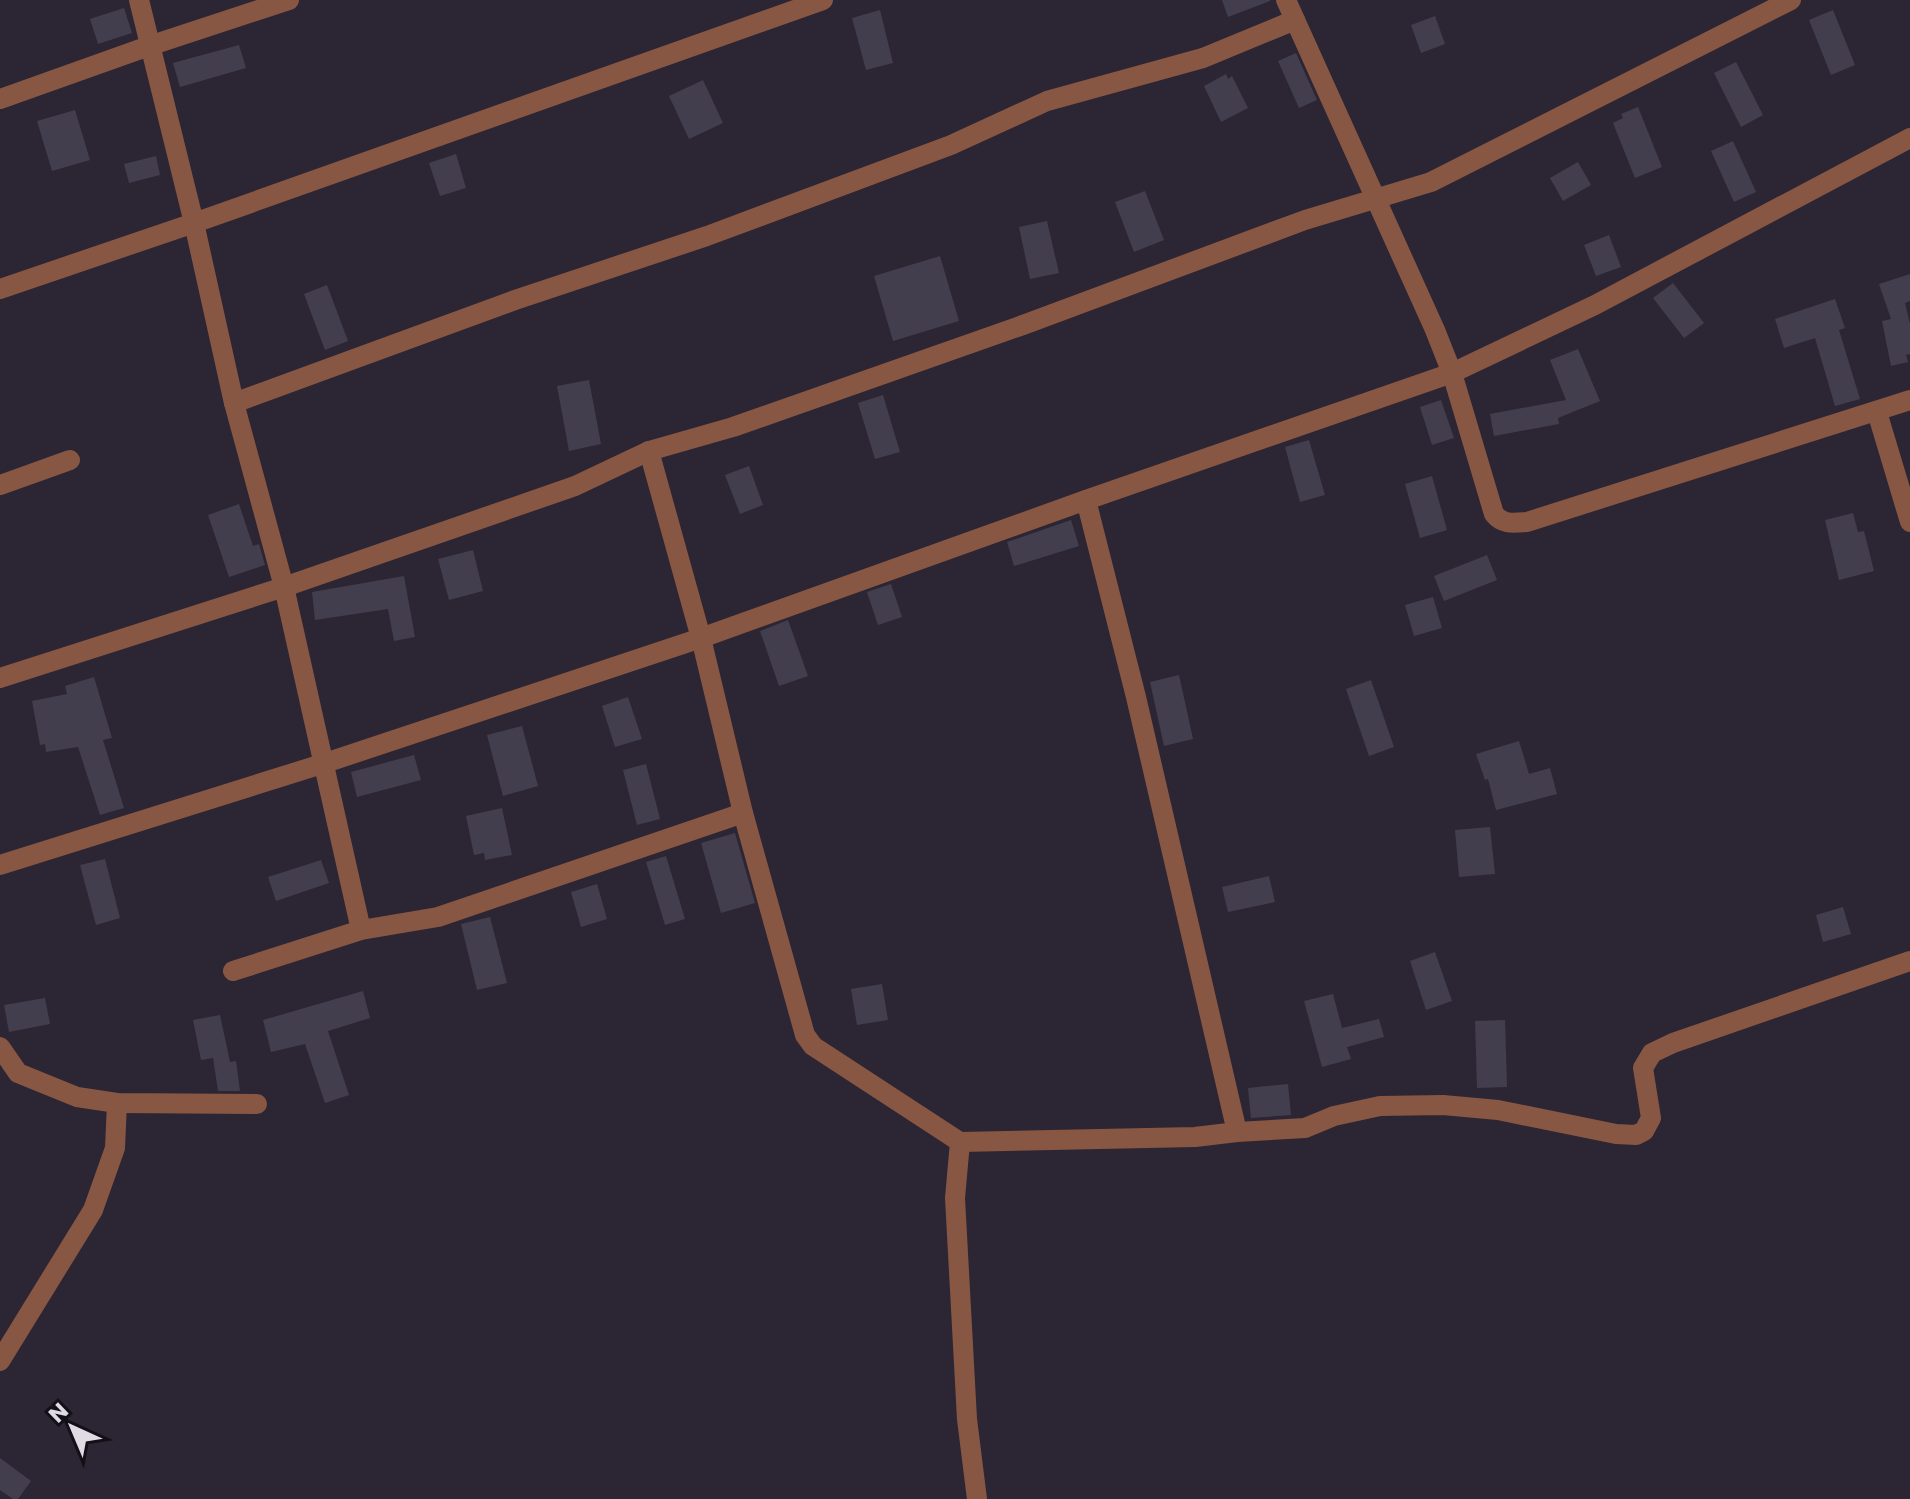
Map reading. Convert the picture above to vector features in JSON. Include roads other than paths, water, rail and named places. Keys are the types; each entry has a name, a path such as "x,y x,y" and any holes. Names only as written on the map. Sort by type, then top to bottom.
{"street":[{"path":"139,0 234,403 284,587 361,930"},
{"path":"0,99 289,0"},
{"path":"0,289 823,0"},
{"path":"1286,0 1435,330 1452,373 1494,514 1500,521 1509,524 1527,522 1910,400"},
{"path":"0,678 284,587 575,486 649,451 733,427 1023,325 1305,220 1431,182 1791,0"},
{"path":"234,403 515,300 707,236 951,145 1047,101 1203,58 1295,20"},
{"path":"0,865 322,764 701,638 1452,373 1595,305 1910,138"},
{"path":"1877,412 1910,522"},
{"path":"649,451 701,638 743,813 805,1035 813,1046 960,1142 1195,1137 1305,1128 1334,1116 1380,1106 1443,1105 1498,1110 1616,1134 1636,1135 1644,1131 1651,1118 1643,1068 1652,1053 1695,1035 1910,961"},
{"path":"0,485 70,460"},
{"path":"1086,500 1136,697 1237,1132"},
{"path":"233,971 361,930 438,917 743,813"},
{"path":"0,1047 18,1073 77,1097 117,1103 257,1104"},
{"path":"0,1361 93,1210 115,1148 117,1103"},
{"path":"960,1142 955,1198 967,1419 977,1499"}]}
